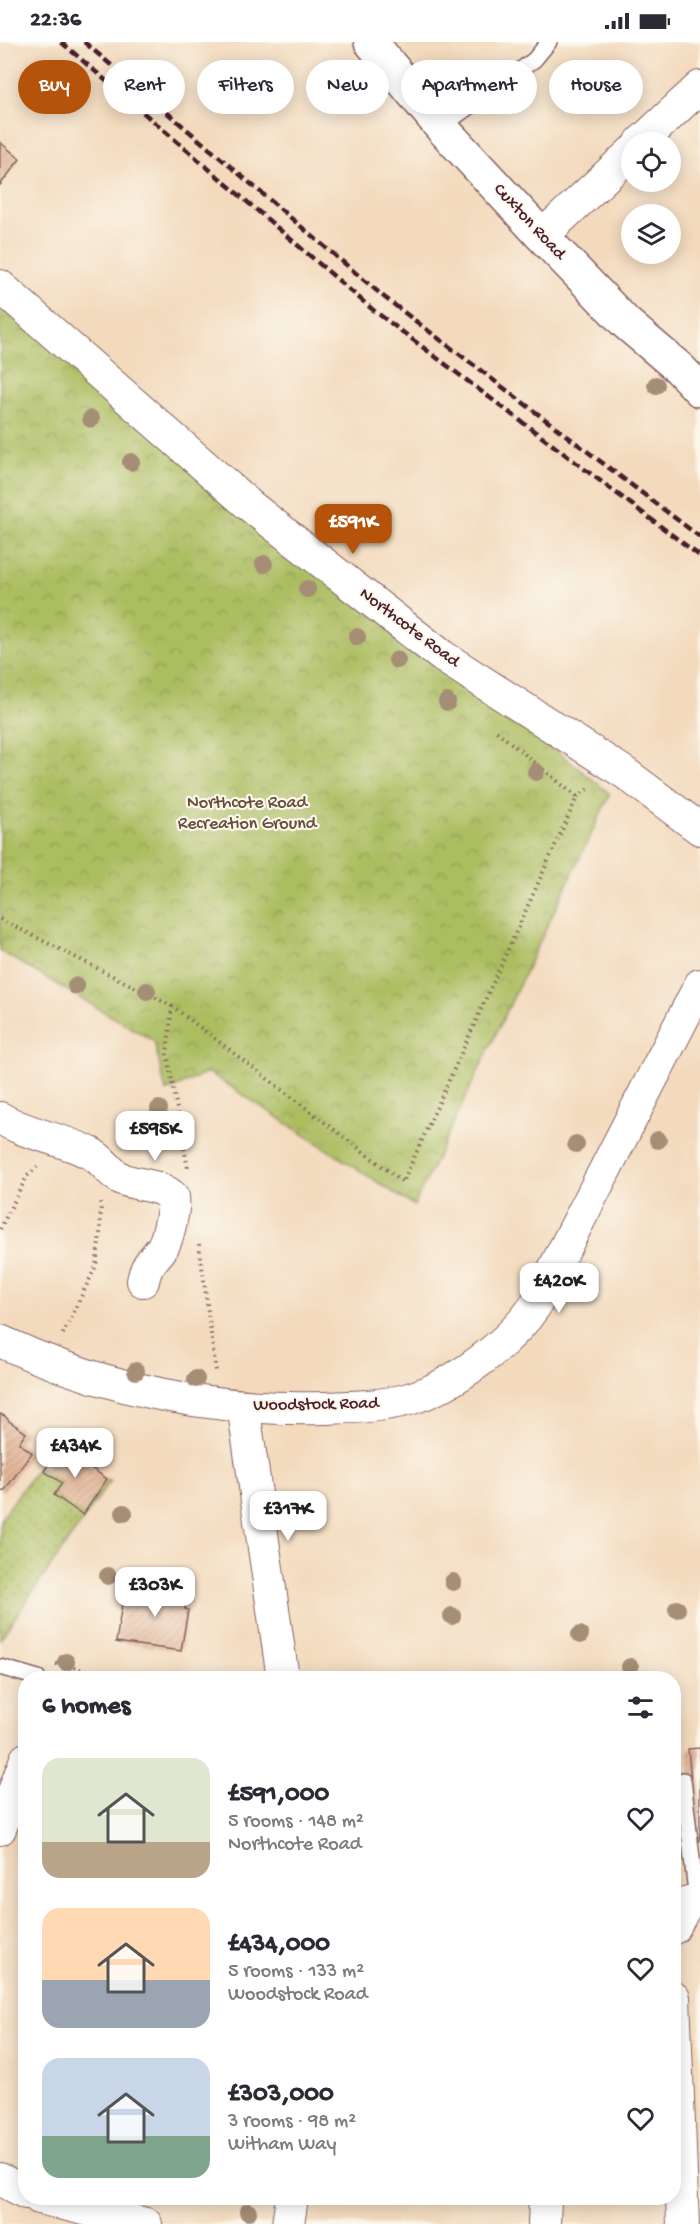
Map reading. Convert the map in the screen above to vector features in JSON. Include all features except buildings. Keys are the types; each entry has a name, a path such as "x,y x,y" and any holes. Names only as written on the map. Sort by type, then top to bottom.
{"main road":[{"name":"Cuxton Road","path":"371,42 441,127 542,236 626,323 680,368 700,390"}],"street":[{"path":"652,132 700,87"},
{"path":"542,236 621,162"},
{"name":"Northcote Road","path":"0,286 249,505 442,656 625,773 700,829"},
{"name":"Woodstock Road","path":"0,1341 70,1370 134,1390 245,1407 311,1409 396,1403 417,1397 447,1382 503,1343 529,1315 545,1289 700,985"},
{"path":"0,1118 15,1126 87,1151 101,1160 118,1177 166,1191 174,1197 174,1206 164,1243 148,1263 143,1281"},
{"path":"245,1407 245,1422 282,1671"},
{"path":"0,1829 18,1781"},
{"path":"681,1915 688,1902 698,1901"},
{"path":"0,2179 18,2189"},
{"path":"681,2203 683,2224"},
{"path":"68,2205 146,2224"},
{"path":"288,2224 291,2205"},
{"path":"544,2224 545,2205"}],"lane":[{"path":"441,127 534,60 549,42"},
{"path":"0,1667 18,1672"},
{"path":"683,1780 698,1901"},
{"path":"0,2196 18,2195"}],"path":[{"path":"0,918 172,1006 403,1182 577,797 493,729"},
{"path":"0,1229 27,1176 40,1164"},
{"path":"60,1341 96,1266 101,1199"},
{"path":"47,1662 89,1671"}],"green space":[{"name":"Northcote Road Recreation Ground","path":"0,298 610,794 414,1206 208,1072 166,1092 154,1041 0,951"},
{"path":"38,1467 62,1483 54,1495 83,1514 107,1479 110,1481 0,1639 0,1520"}],"railway":[{"path":"61,42 372,309 700,556"},
{"path":"84,42 384,297 700,537"}]}
